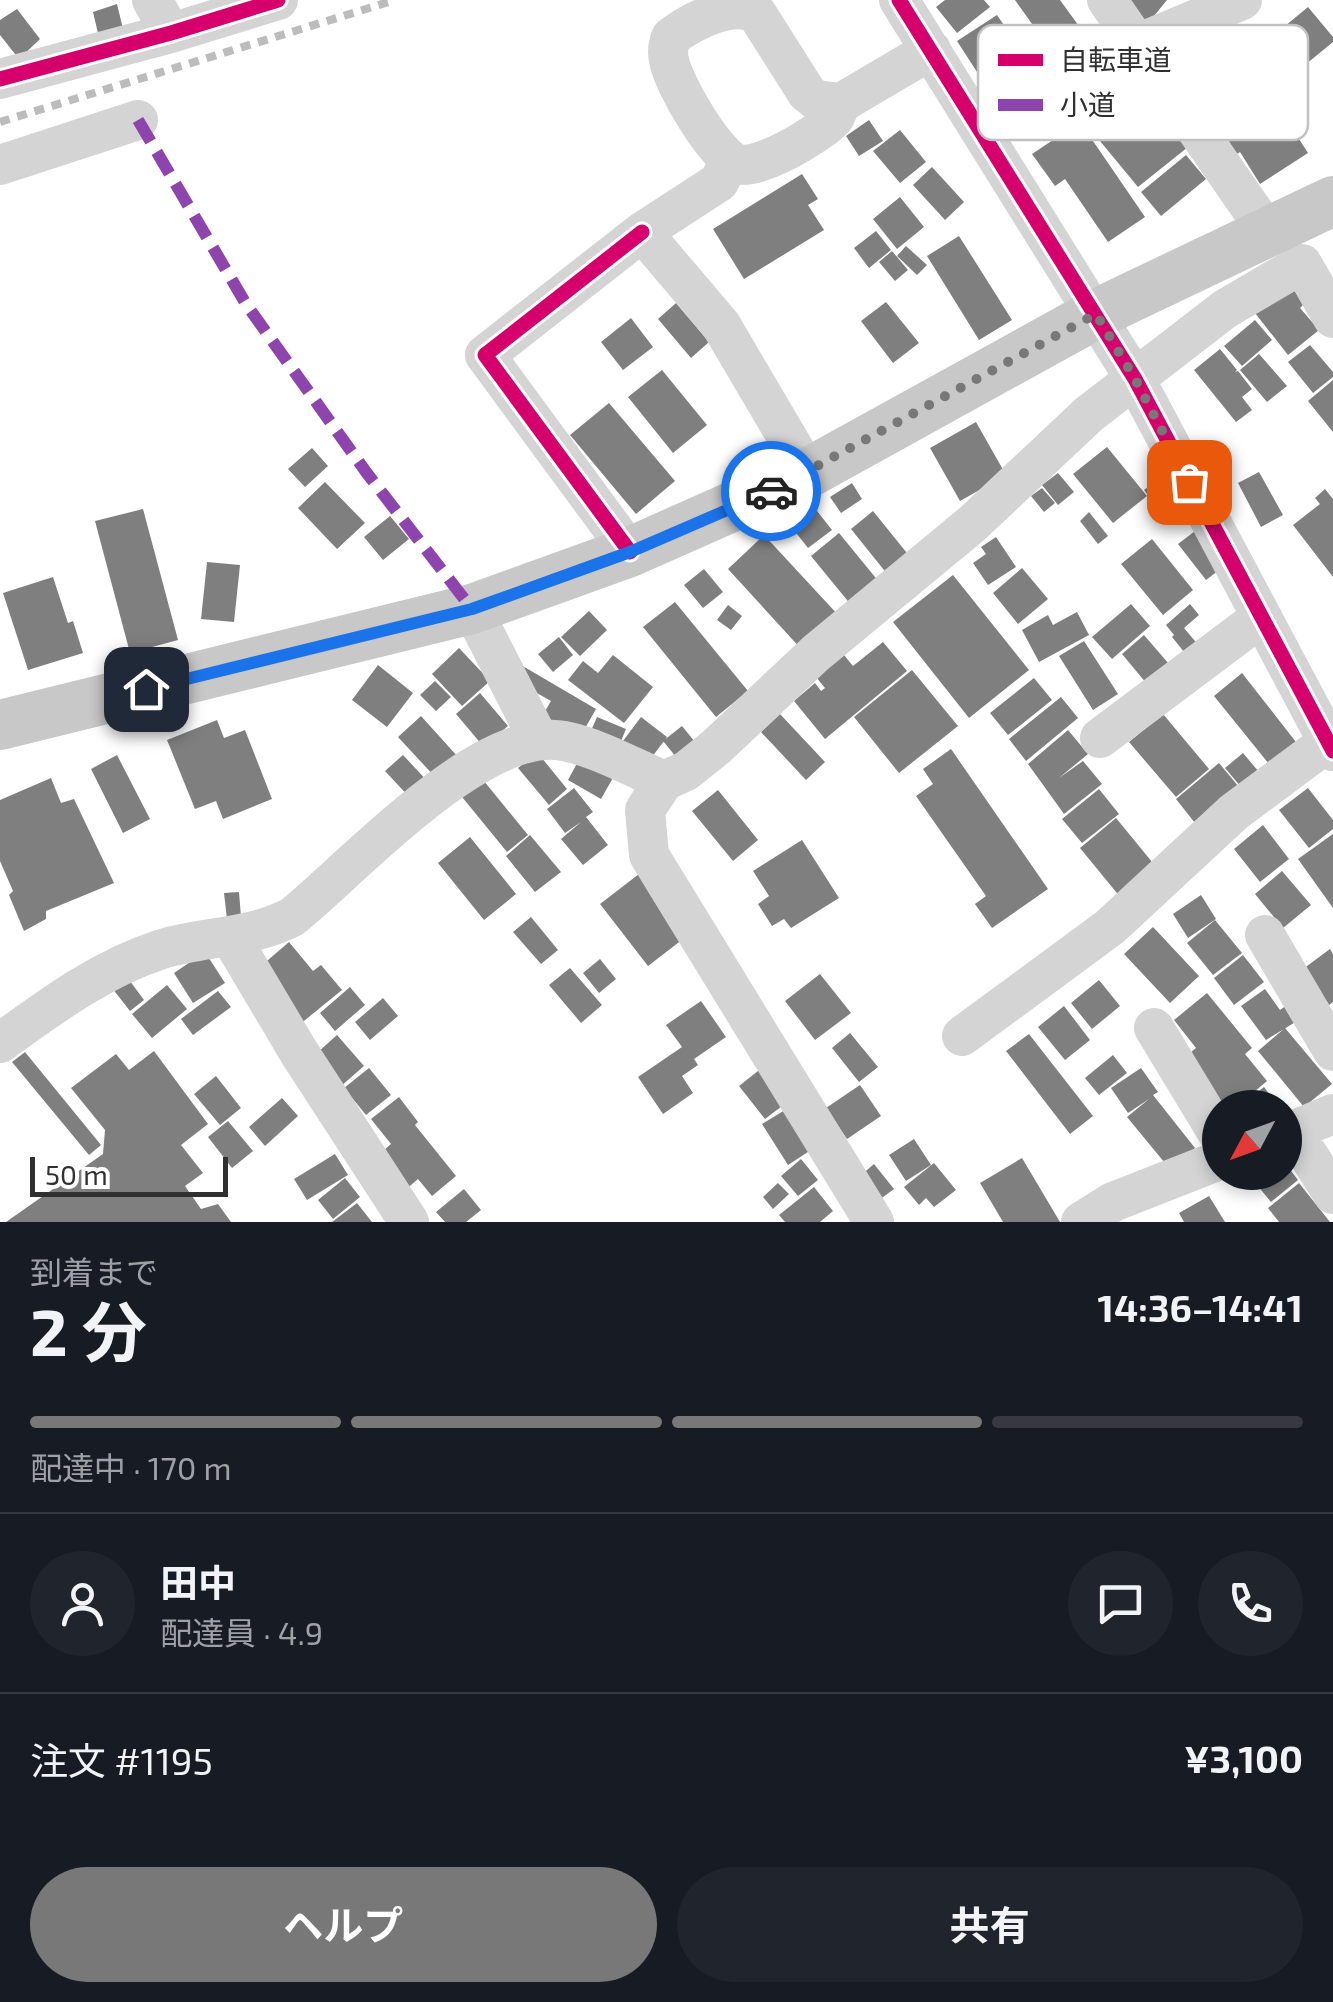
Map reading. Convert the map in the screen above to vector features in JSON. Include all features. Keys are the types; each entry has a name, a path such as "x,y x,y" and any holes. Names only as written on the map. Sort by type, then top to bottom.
{"main road":[{"path":"0,724 472,609 630,552 808,473 1096,314 1333,201"}],"street":[{"path":"899,0 978,126"},
{"path":"1107,0 1124,25"},
{"path":"1182,25 1242,0"},
{"path":"2,74 161,16 274,1"},
{"path":"840,103 834,118 788,150 742,166 716,147 674,78 668,47 671,37 726,3 738,1 750,6 816,100 840,103 930,50"},
{"path":"0,165 138,120"},
{"path":"962,1036 1110,927 1234,812 1331,747 1135,379 987,140"},
{"path":"1203,140 1268,234"},
{"path":"630,552 485,356 642,232 719,182 730,160"},
{"path":"642,232 721,325 808,473"},
{"path":"874,1222 649,855 645,810 664,781 686,771 716,748 816,653 972,524 1089,414 1225,309 1302,264 1333,318"},
{"path":"472,609 539,740"},
{"path":"1100,738 1260,618"},
{"path":"0,1044 76,988 123,965 162,949 231,938 276,926 292,917 439,788 478,762 539,740 562,740 664,781"},
{"path":"1265,935 1333,1051"},
{"path":"231,938 408,1222"},
{"path":"1154,1028 1202,1107"},
{"path":"1302,1127 1333,1114"},
{"path":"1302,1151 1333,1194"},
{"path":"1080,1222 1113,1202 1202,1167"}],"building":[{"path":"945,0 984,0 990,7 957,33 936,7"},
{"path":"1015,0 1060,0 1078,25 1033,25"},
{"path":"1113,0 1167,0 1143,25"},
{"path":"117,4 125,37 100,42 93,12"},
{"path":"1308,7 1333,42 1308,62 1308,25 1286,25"},
{"path":"17,9 40,39 19,59 0,35 0,20"},
{"path":"997,15 1004,25 982,25"},
{"path":"1221,17 1225,25 1206,25"},
{"path":"978,27 978,71 977,72 957,41"},
{"path":"869,120 883,141 859,156 846,136"},
{"path":"900,130 926,162 900,183 873,151"},
{"path":"1053,140 1092,140 1145,217 1108,242 1065,179 1055,186 1032,154"},
{"path":"1182,140 1188,147 1138,187 1100,141"},
{"path":"1222,140 1300,140 1308,153 1260,184 1240,152 1233,157"},
{"path":"1186,155 1206,179 1161,216 1141,192"},
{"path":"932,167 964,202 945,220 913,185"},
{"path":"802,174 818,199 808,205 824,230 744,279 713,229"},
{"path":"900,197 924,227 897,249 873,219"},
{"path":"876,231 891,250 869,268 854,248"},
{"path":"959,236 1012,320 979,340 927,256"},
{"path":"906,246 927,265 917,275 897,256"},
{"path":"892,251 908,270 895,281 879,262"},
{"path":"1290,285 1305,303 1300,308 1319,330 1288,355 1255,313"},
{"path":"886,302 919,343 893,363 861,321"},
{"path":"676,303 709,342 691,358 658,319"},
{"path":"631,318 653,347 623,370 601,342"},
{"path":"1255,320 1272,340 1242,366 1224,346"},
{"path":"1310,345 1333,372 1333,377 1313,393 1288,362"},
{"path":"1220,349 1252,389 1242,397 1252,410 1236,422 1194,370"},
{"path":"1259,354 1287,386 1267,402 1240,370"},
{"path":"662,370 707,425 673,453 628,397"},
{"path":"1333,380 1333,432 1308,401"},
{"path":"609,403 675,481 636,514 570,435"},
{"path":"976,422 1006,475 960,501 930,448"},
{"path":"1107,447 1147,496 1113,523 1073,474"},
{"path":"312,448 328,466 305,487 288,469"},
{"path":"1259,472 1283,515 1261,527 1238,483"},
{"path":"1058,473 1074,492 1058,505 1042,485"},
{"path":"1166,474 1182,494 1159,510 1144,490"},
{"path":"325,482 365,523 337,549 298,508"},
{"path":"852,483 862,499 841,513 830,497"},
{"path":"1042,488 1055,503 1044,512 1031,496"},
{"path":"1325,489 1333,499 1333,577 1293,525 1320,504 1315,498"},
{"path":"810,502 832,530 808,548 786,520"},
{"path":"143,509 178,640 130,653 95,521"},
{"path":"873,511 915,563 892,580 851,529"},
{"path":"1089,512 1108,536 1098,544 1080,521"},
{"path":"390,516 409,539 383,560 364,537"},
{"path":"1199,528 1227,564 1206,580 1178,544"},
{"path":"839,533 884,588 856,611 811,556"},
{"path":"764,535 840,617 803,651 728,569"},
{"path":"996,537 1016,567 988,585 973,563 986,554 981,547"},
{"path":"1152,539 1193,590 1163,615 1121,564"},
{"path":"207,562 240,565 234,622 201,619"},
{"path":"1022,568 1048,599 1018,624 993,593"},
{"path":"704,569 723,592 703,608 684,585"},
{"path":"953,575 1029,670 969,718 893,622"},
{"path":"53,577 83,653 28,670 3,593"},
{"path":"675,602 748,691 716,717 643,627"},
{"path":"1131,604 1150,626 1112,659 1092,637"},
{"path":"1190,604 1199,615 1184,628 1205,653 1193,663 1166,625"},
{"path":"728,605 742,616 731,630 717,620"},
{"path":"589,611 607,630 580,656 561,637"},
{"path":"1077,612 1089,635 1039,662 1022,630 1048,615 1053,625"},
{"path":"1144,635 1175,671 1152,690 1122,654"},
{"path":"559,637 573,655 553,672 538,654"},
{"path":"1084,641 1118,694 1093,710 1059,656"},
{"path":"883,642 907,671 825,739 794,701 815,683 821,691 825,688 816,677 844,655 853,666"},
{"path":"459,648 490,681 462,706 432,674"},
{"path":"613,655 653,687 624,723 568,680 583,661 598,673"},
{"path":"378,665 413,693 387,727 352,700"},
{"path":"521,665 596,709 579,739 541,718 551,701 512,679"},
{"path":"912,670 958,726 899,773 854,717"},
{"path":"1242,673 1296,742 1269,764 1214,696"},
{"path":"1034,678 1052,700 1008,735 990,713"},
{"path":"435,681 451,697 436,711 420,695"},
{"path":"480,693 508,726 483,746 456,714"},
{"path":"1061,697 1078,718 1026,761 1009,739"},
{"path":"780,714 825,762 806,780 761,732"},
{"path":"1163,714 1209,769 1176,797 1129,742"},
{"path":"421,716 458,757 436,778 398,737"},
{"path":"597,717 626,729 616,753 587,740"},
{"path":"641,717 667,737 646,765 620,745"},
{"path":"217,720 224,738 245,730 272,799 223,819 216,801 195,809 167,740"},
{"path":"682,726 704,753 686,769 663,741"},
{"path":"1068,730 1088,754 1059,778 1083,761 1102,784 1064,814 1028,764"},
{"path":"951,749 1048,889 992,928 975,904 986,896 916,796 933,784 923,769"},
{"path":"537,752 567,789 549,805 518,768"},
{"path":"1243,753 1259,772 1241,787 1225,768"},
{"path":"117,755 150,819 123,833 91,769"},
{"path":"403,755 431,785 413,801 385,771"},
{"path":"581,756 614,776 601,799 568,780"},
{"path":"1219,763 1239,787 1195,823 1176,799"},
{"path":"479,775 528,835 507,852 458,792"},
{"path":"51,778 61,803 74,799 114,883 46,911 46,919 24,931 0,861 0,800"},
{"path":"574,788 593,812 586,817 608,845 583,865 561,839 581,822 565,833 547,809"},
{"path":"1308,788 1333,820 1333,829 1309,848 1279,810"},
{"path":"1099,789 1119,814 1082,843 1062,819"},
{"path":"718,790 758,840 733,861 692,811"},
{"path":"1116,818 1157,868 1121,898 1080,848"},
{"path":"1263,825 1289,859 1260,882 1234,849"},
{"path":"1333,834 1333,908 1298,859"},
{"path":"530,835 561,872 535,892 506,856"},
{"path":"470,837 516,894 484,920 438,863"},
{"path":"802,840 839,898 791,928 784,919 772,926 758,904 769,896 753,871"},
{"path":"1282,871 1311,905 1283,928 1255,894"},
{"path":"639,874 687,936 648,966 600,904"},
{"path":"239,892 241,917 227,919 224,893"},
{"path":"1201,895 1216,919 1188,938 1173,914"},
{"path":"531,917 558,950 541,964 513,932"},
{"path":"1215,920 1242,953 1213,975 1187,943"},
{"path":"1153,927 1199,976 1170,1003 1124,954"},
{"path":"289,942 313,971 321,965 342,990 299,1025 261,966"},
{"path":"1330,949 1333,1002 1329,1005 1303,969"},
{"path":"205,952 225,983 193,1003 174,973"},
{"path":"1243,955 1264,982 1234,1005 1214,978"},
{"path":"600,959 616,979 599,993 583,973"},
{"path":"570,968 602,1005 581,1023 549,985"},
{"path":"820,974 851,1013 815,1040 785,1001"},
{"path":"127,977 144,1000 130,1011 112,988"},
{"path":"1099,980 1120,1006 1092,1029 1071,1003"},
{"path":"167,985 187,1009 152,1038 132,1014"},
{"path":"350,987 365,1005 335,1031 320,1013"},
{"path":"1265,989 1280,1010 1295,999 1307,1015 1266,1040 1241,1006"},
{"path":"218,991 231,1007 193,1035 181,1019"},
{"path":"1207,993 1252,1048 1245,1054 1267,1081 1256,1090 1210,1090 1184,1058 1196,1048 1174,1020"},
{"path":"383,998 398,1016 370,1040 355,1022"},
{"path":"701,1001 726,1037 694,1059 698,1065 682,1076 693,1093 663,1114 638,1077 682,1047 666,1025"},
{"path":"1064,1006 1090,1040 1065,1060 1038,1027"},
{"path":"1285,1028 1332,1084 1304,1107 1302,1090 1290,1090 1258,1051"},
{"path":"850,1033 878,1067 859,1082 832,1048"},
{"path":"1029,1034 1093,1116 1070,1134 1006,1051"},
{"path":"337,1035 364,1066 340,1087 317,1053"},
{"path":"154,1051 208,1124 181,1145 203,1173 185,1186 201,1209 218,1204 231,1222 6,1222 103,1154 105,1130 71,1088 116,1054 129,1070"},
{"path":"25,1052 101,1145 89,1155 12,1062"},
{"path":"1113,1055 1127,1073 1099,1095 1085,1078"},
{"path":"763,1067 790,1100 765,1119 739,1086"},
{"path":"369,1068 391,1095 366,1115 344,1088"},
{"path":"1141,1068 1158,1092 1153,1095 1195,1148 1169,1168 1127,1117 1149,1099 1128,1113 1111,1088"},
{"path":"216,1076 241,1108 220,1125 194,1094"},
{"path":"860,1085 881,1116 847,1139 826,1108"},
{"path":"399,1097 418,1122 415,1125 456,1176 432,1196 418,1179 404,1191 376,1157 391,1144 371,1119"},
{"path":"282,1098 298,1116 265,1146 249,1127"},
{"path":"785,1110 811,1150 788,1165 762,1124"},
{"path":"228,1121 253,1151 232,1168 208,1137"},
{"path":"914,1139 931,1165 906,1181 889,1155"},
{"path":"335,1154 348,1175 307,1200 294,1179"},
{"path":"1022,1158 1060,1222 1003,1222 980,1183"},
{"path":"801,1159 818,1180 798,1196 781,1176"},
{"path":"934,1163 956,1190 934,1207 926,1198 919,1205 904,1187"},
{"path":"874,1164 894,1189 879,1200 860,1176"},
{"path":"345,1178 360,1197 333,1219 318,1200"},
{"path":"778,1183 789,1194 773,1209 763,1197"},
{"path":"814,1187 833,1211 820,1222 785,1222 779,1215"},
{"path":"1302,1187 1330,1222 1279,1222 1268,1208 1290,1190 1302,1190"},
{"path":"464,1189 481,1210 466,1222 445,1222 436,1212"},
{"path":"1261,1190 1286,1190 1271,1202"},
{"path":"1209,1196 1225,1222 1184,1222 1179,1213"},
{"path":"357,1203 372,1222 332,1222"}],"railway":[{"path":"0,122 395,0"}],"marked path":[{"path":"138,120 246,304 366,472 472,609"}],"cycle path":[{"path":"0,79 278,0"},
{"path":"899,0 978,127"},
{"path":"986,140 1135,379 1333,751"},
{"path":"630,552 485,355 642,232"}],"way so far":[{"path":"771,491 1096,314 1189,482"}],"route":[{"path":"146,689 472,609 630,552 771,491"}]}
